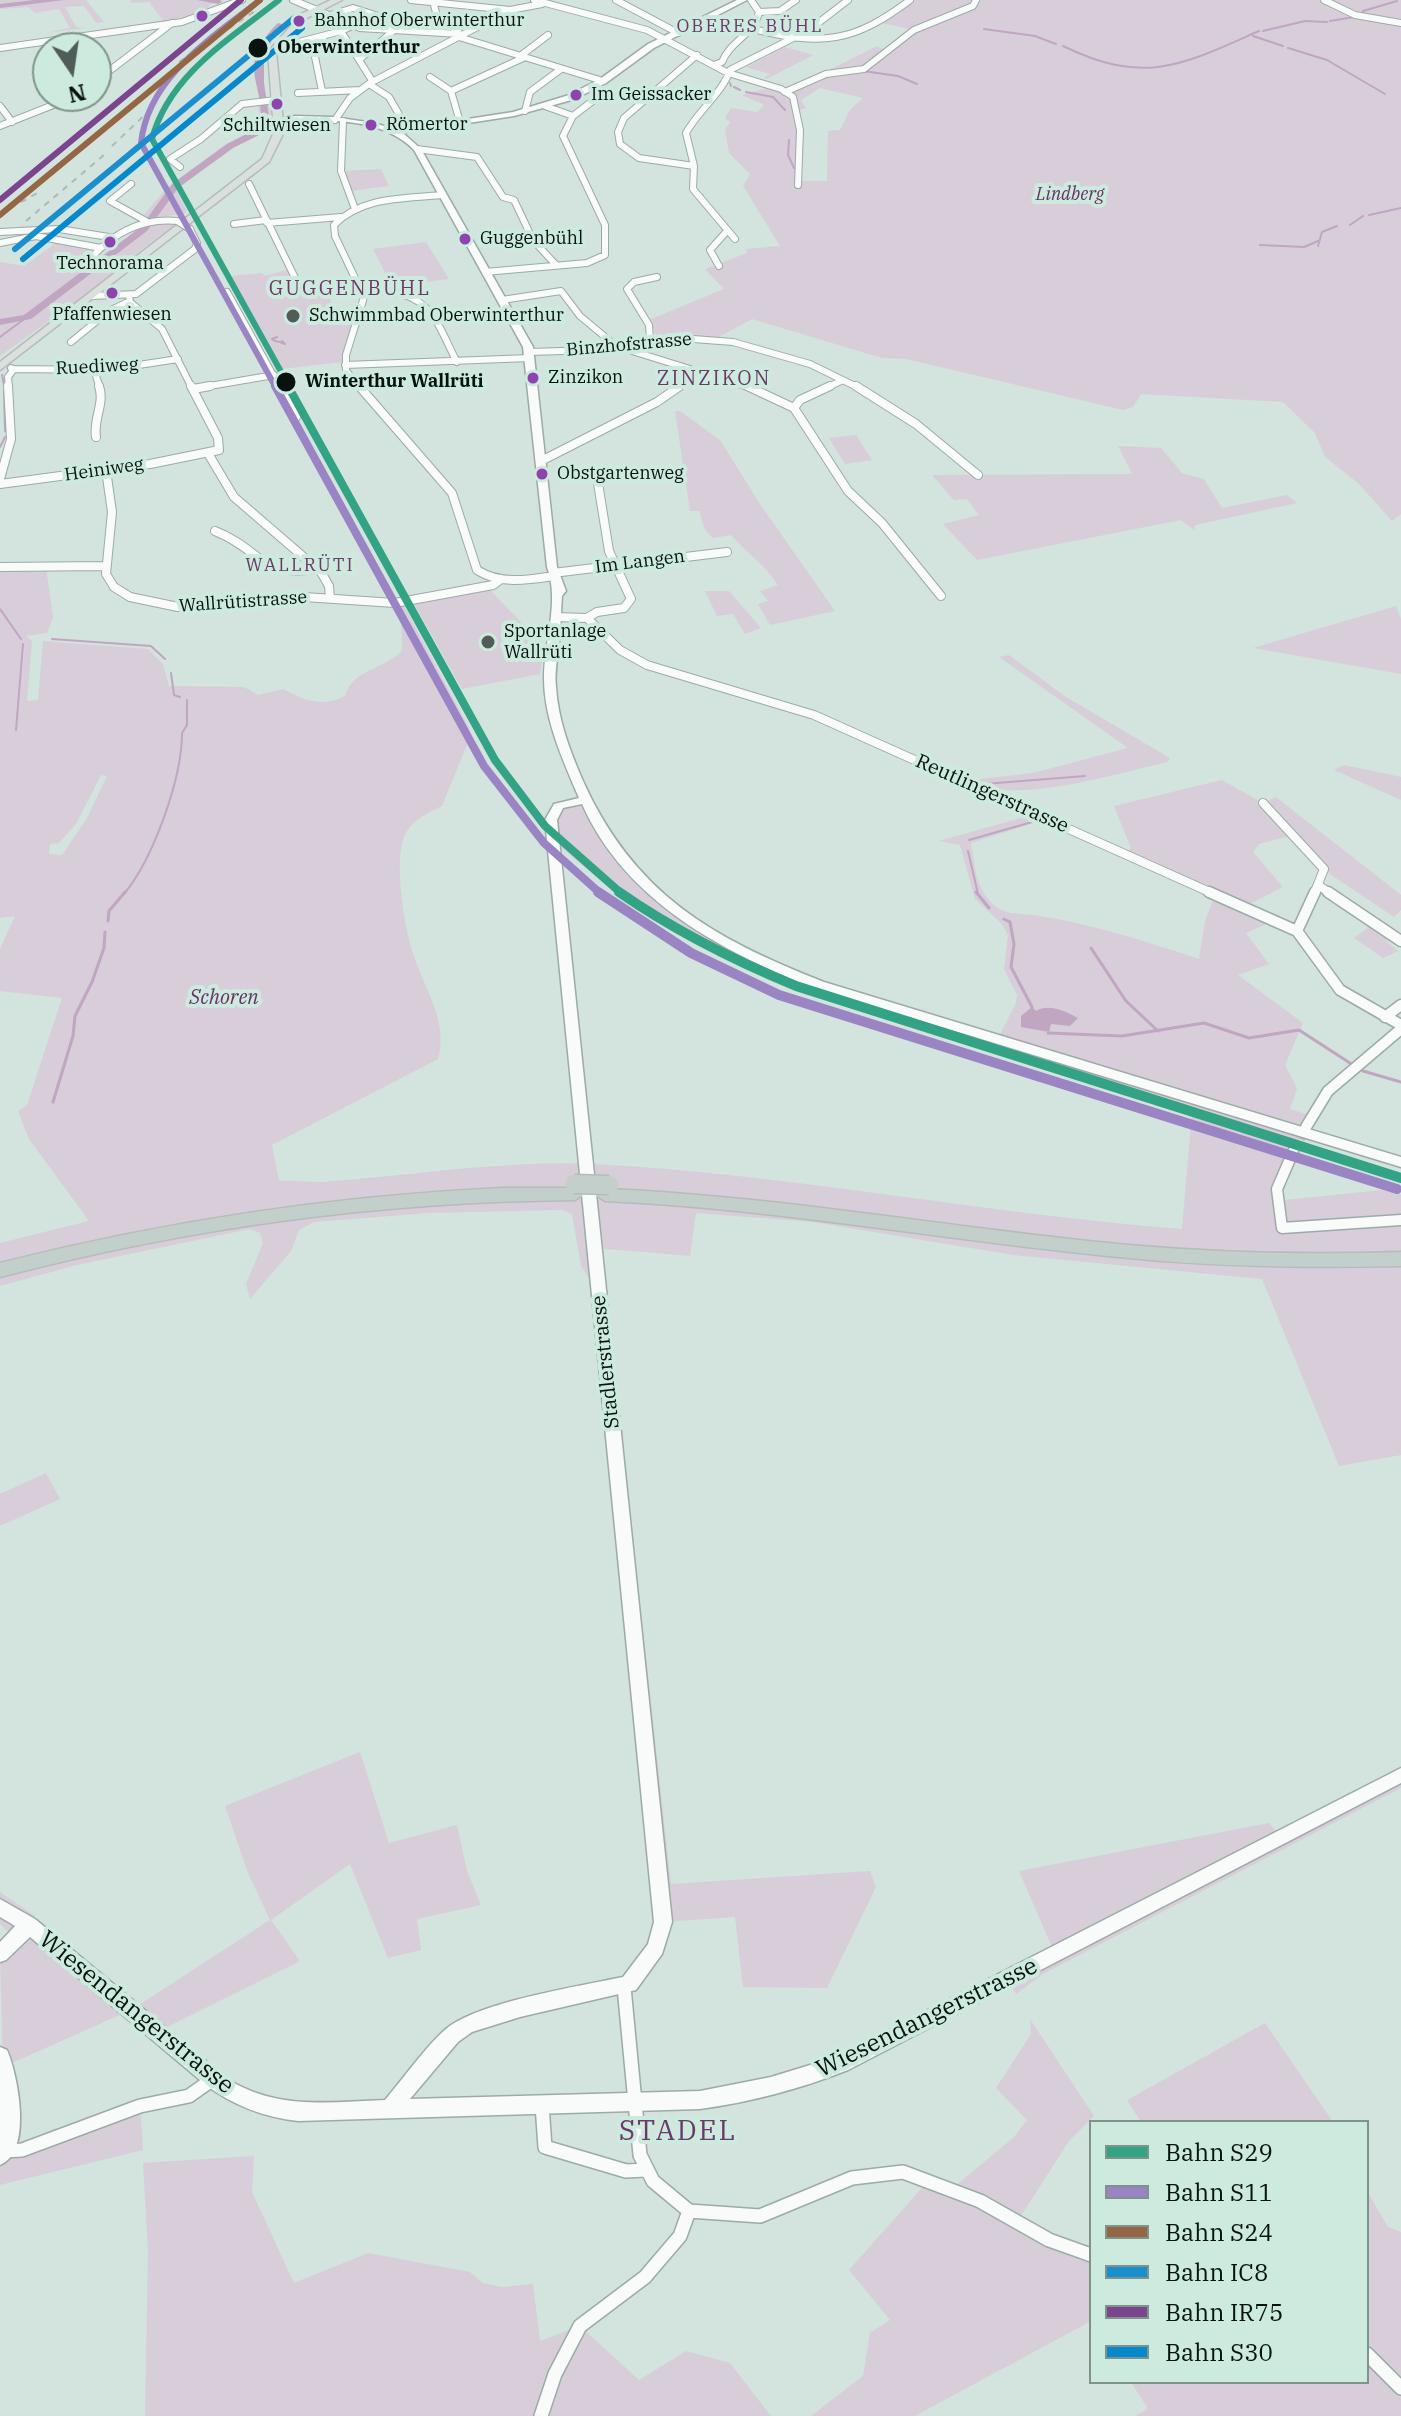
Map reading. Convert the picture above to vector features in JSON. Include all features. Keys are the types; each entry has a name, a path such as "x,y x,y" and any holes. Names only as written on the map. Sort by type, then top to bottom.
{"highway":[{"path":"0,1260 148,1225 300,1200 427,1188 574,1189 779,1198 1133,1242 1260,1250 1401,1249"},
{"path":"0,1270 157,1232 286,1211 574,1189"},
{"path":"607,1190 766,1206 1148,1253 1280,1260 1401,1259"}],"main road":[{"path":"319,13 338,0"},
{"path":"1,364 106,274 136,260 259,166 276,143 280,119 272,100 272,52 281,38 304,18 347,0"},
{"path":"280,119 339,120 397,132 545,106 592,87 636,55 743,0"},
{"path":"397,132 417,149 502,300 529,355 558,617 549,682 551,702 584,800 615,853 653,891 711,934 775,967 850,995 1401,1162"},
{"path":"1,364 93,296 106,274"},
{"name":"Stadlerstrasse","path":"584,800 558,806 551,820 663,1922 656,1948 634,1980 624,1987"},
{"name":"Wiesendangerstrasse","path":"0,1907 29,1925 213,2079 246,2100 280,2110 635,2103 748,2094 794,2082 841,2064 1401,1775"},
{"path":"0,1954 29,1925"},
{"path":"390,2109 451,2036 467,2025 520,2008 624,1987"},
{"path":"0,2056 10,2096 11,2121 2,2154"}],"street":[{"path":"0,48 172,23 216,12 242,0"},
{"path":"293,0 352,26 392,32 461,34"},
{"path":"411,0 434,5 461,3 510,10"},
{"path":"534,0 666,38 728,73 793,97 798,111 798,185"},
{"path":"355,209 341,171 340,108 370,82 461,34 510,10 559,0"},
{"path":"616,0 678,33"},
{"path":"751,0 759,12"},
{"path":"759,12 780,11 796,0"},
{"path":"728,73 827,19 848,0"},
{"path":"753,29 792,40 818,42 852,36 910,0"},
{"path":"785,92 826,74 864,69 914,30 973,6 976,0"},
{"path":"1324,0 1355,15 1401,23"},
{"path":"434,5 438,20 461,34 521,57 603,81"},
{"path":"319,13 353,8 398,22"},
{"path":"714,65 722,62 728,50 753,29 759,12"},
{"path":"112,69 172,23"},
{"path":"108,24 115,31"},
{"path":"280,47 352,26"},
{"path":"341,31 360,59 370,82 391,99 408,130"},
{"path":"360,59 392,32"},
{"path":"451,91 521,57 548,35"},
{"path":"322,91 315,57 324,36"},
{"path":"694,166 664,167 645,162 625,147 619,129 624,118 697,55"},
{"path":"525,111 530,92 561,69"},
{"path":"728,73 726,82 689,124 686,138 694,166 693,189 735,239"},
{"path":"430,77 451,91 460,122"},
{"path":"485,272 591,263 606,253 605,225 563,136 573,116 599,96 600,91 592,87"},
{"path":"298,93 360,90"},
{"path":"180,167 170,159 201,139 242,104 272,100"},
{"path":"0,106 12,122"},
{"path":"545,106 573,116"},
{"path":"0,126 37,112"},
{"path":"417,149 463,153 480,159 503,197 514,200 533,240 556,265"},
{"path":"71,342 195,249 197,243 190,229 177,221 150,220 110,201 131,184"},
{"path":"249,184 300,288 326,296 394,292 421,303 457,362"},
{"path":"441,195 355,209 341,217 333,233 363,293 345,365 350,378 452,493 463,518 474,566 501,579"},
{"path":"234,224 326,215 341,217"},
{"path":"150,220 115,238 92,256 129,298 158,322 219,442 219,450 209,455 236,500 295,546 318,569 332,592 330,598"},
{"path":"0,232 64,229 115,238"},
{"path":"719,266 710,250 727,231"},
{"path":"0,243 33,236 101,248"},
{"path":"106,274 136,260"},
{"path":"650,340 653,328 634,306 627,289 634,282 657,277"},
{"path":"502,300 561,291 583,323 613,347 707,372 760,391 794,408 816,437 848,491 882,523 941,596"},
{"path":"227,292 296,417"},
{"name":"Binzhofstrasse","path":"345,365 457,362 613,347 650,340 694,338 737,344 788,357 861,388 917,423 978,475"},
{"name":"Ruediweg","path":"1,364 14,369 94,370 178,359"},
{"path":"0,481 11,439 8,377 14,369"},
{"path":"94,370 103,396 102,408 94,423 96,437"},
{"path":"541,461 657,402 690,379 707,372"},
{"path":"193,389 274,375"},
{"path":"794,408 800,400 841,381"},
{"name":"Heiniweg","path":"0,481 209,455"},
{"path":"0,567 105,566 112,515 106,470"},
{"path":"558,617 587,618 597,612 630,605 631,599 614,565 596,471"},
{"path":"215,531 223,533 266,568 290,573 318,569"},
{"name":"Im Langen","path":"501,579 555,578 614,565 727,552"},
{"name":"Wallrütistrasse","path":"105,566 108,579 120,592 163,606 330,598 402,602 493,585 501,579"},
{"name":"Reutlingerstrasse","path":"587,618 620,650 647,665 814,715 1297,931 1340,990 1401,1027"},
{"path":"1263,803 1324,869 1321,887 1301,914 1297,931"},
{"path":"1321,887 1401,941"},
{"path":"1385,1017 1401,1005"},
{"path":"1306,1127 1328,1091 1401,1027"},
{"path":"1293,1152 1275,1184 1274,1201 1282,1228 1401,1220"},
{"path":"624,1987 645,2170 676,2203 689,2211 760,2216 852,2178 903,2172 980,2201 1049,2240 1089,2254"},
{"path":"2,2154 22,2150 140,2106 189,2096 213,2079"},
{"path":"542,2105 545,2147 626,2171 645,2170"},
{"path":"541,2416 555,2374 580,2326 645,2277 680,2236 689,2211"},
{"path":"1369,2356 1401,2388"}],"green space":[{"path":"0,0 86,0 104,22 96,23 84,6 65,7 76,27 85,28 51,32 70,28 59,9 35,13 28,7 0,9"},
{"path":"130,0 224,0 209,5 208,10 164,22 149,2 132,3"},
{"name":"Lindberg","path":"910,0 1401,0 1401,514 1392,521 1358,483 1325,457 1315,433 1283,402 1141,394 1133,407 1123,410 906,359 882,358 752,319 713,340 657,337 649,320 724,289 705,269 747,253 746,249 780,246 743,186 750,174 729,153 725,130 730,122 725,118 731,108 757,112 764,105 742,95 770,87 785,92 877,46 885,51 914,30 877,22","holes":["820,88 863,98 850,110 840,130 828,131 827,181 800,181 797,189 798,111 806,108 801,100"]},
{"path":"785,47 813,55 767,79 764,78 770,74 746,67"},
{"path":"269,102 272,123 266,132 234,147 181,186 178,179 226,144 259,128 262,123 257,103"},
{"path":"381,169 389,186 350,191 344,171"},
{"path":"169,185 173,191 175,188 187,211 179,219 182,214 152,218 143,216"},
{"path":"145,223 176,224 127,260 106,264 113,269 112,276 0,356 0,262 24,266 60,240 96,247 86,257 91,264"},
{"path":"426,242 449,279 392,286 373,249"},
{"name":"Schwimmbad Oberwinterthur","path":"287,270 300,291 330,297 337,323 352,324 342,362 282,369 231,276 262,273 264,276"},
{"path":"675,411 680,411 720,440 760,504 835,611 770,625 758,604 768,601 760,591 778,585 731,535 713,538 705,530 699,511 690,511"},
{"path":"856,435 872,460 845,464 829,438"},
{"path":"1118,446 1161,448 1182,473 1204,479 1222,508 1287,495 1297,503 1200,524 1194,526 1195,531 1181,520 977,560 943,524 979,515 967,499 954,500 932,475 1132,474"},
{"name":"Schoren","path":"0,567 46,567 53,617 47,633 26,636 32,641 27,701 38,700 43,641 148,649 163,664 169,686 244,687 258,695 283,689 313,701 336,700 345,696 361,675 402,651 401,615 393,607 402,602 471,735 442,806 411,826 400,856 403,909 418,966 438,1018 441,1045 438,1059 272,1145 279,1181 321,1182 525,1164 593,1164 740,1176 1035,1214 1182,1229 1192,1113 895,1021 789,984 738,962 689,938 596,877 553,839 555,810 584,800 596,824 669,904 775,967 997,1040 1017,995 1004,969 1008,935 1002,924 975,899 960,845 939,841 1035,814 1046,819 971,843 979,883 993,904 1007,912 1054,918 1096,928 1199,959 1205,921 1215,895 1124,854 1131,848 1114,806 1222,780 1263,803 1276,797 1401,895 1401,910 1394,917 1330,874 1293,835 1259,844 1253,852 1283,887 1244,907 1273,921 1246,933 1269,964 1238,975 1303,1023 1285,1065 1297,1088 1290,1109 1312,1116 1285,1168 1274,1201 1382,1190 1401,1194 1401,1455 1339,1466 1262,1279 1013,1255 813,1222 696,1213 690,1256 595,1248 620,1485 627,1485 671,1884 870,1871 876,1887 827,1988 743,1987 735,1917 663,1922 649,1862 589,1278 581,1266 572,1214 562,1210 429,1213 314,1222 299,1230 291,1251 250,1299 246,1284 263,1243 260,1233 250,1229 77,1265 0,1286 0,1243 89,1221 29,1139 18,1111 27,1105 62,998 0,991 0,949 15,916 0,918","holes":["101,775 107,776 86,820 62,855 49,854 50,844 59,843 76,824"]},
{"name":"Sportanlage Wallrüti","path":"488,588 544,646 540,674 462,689 413,602"},
{"path":"705,591 729,591 761,628 745,634 733,614 717,616"},
{"path":"1396,606 1401,619 1401,674 1253,648"},
{"path":"1009,655 1066,697 1170,758 1168,762 1093,780 1036,789 985,788 963,781 1033,773 1128,748 999,657"},
{"path":"1344,765 1401,777 1401,800 1334,770"},
{"path":"1375,922 1394,935 1385,940 1398,951 1383,958 1354,938"},
{"path":"46,1473 60,1499 0,1526 0,1494"},
{"path":"360,1752 389,1843 457,1825 467,1871 481,1905 417,1919 421,1950 388,1958 350,1864 271,1920 300,1961 157,2032 131,2010 270,1920 248,1873 225,1806"},
{"path":"1401,1775 1401,1788 1043,1974 1016,1994 1007,1979 1055,1954 1019,1871 1269,1823 1283,1839"},
{"path":"0,1892 35,1916 30,1925 131,2010 3,2067 0,1954 14,1937 0,1924"},
{"path":"1030,2019 1094,2116 1069,2141 1017,2222 1089,2254 1089,2322 915,2416 811,2416 863,2376 870,2333 890,2320 849,2270 929,2180 952,2189 1014,2137 1027,2120 996,2088 1031,2034"},
{"path":"1265,2023 1332,2120 1140,2120 1127,2100"},
{"path":"140,2106 143,2150 0,2185 0,2157"},
{"path":"254,2156 252,2192 294,2283 368,2253 470,2272 483,2283 502,2287 533,2284 540,2341 580,2326 639,2380 686,2351 730,2363 771,2416 145,2416 148,2251 143,2163"},
{"path":"1369,2194 1388,2227 1401,2232 1401,2416 1135,2416 1148,2409 1132,2384 1369,2384"}],"shaded area":[{"path":"1032,1007 1036,1011 1057,1009 1078,1018 1070,1026 1051,1024 1049,1032 1021,1027 1021,1016"}],"waterway":[{"path":"0,6 60,0"},
{"path":"201,0 218,2"},
{"path":"1364,15 1363,11 1397,1"},
{"path":"1330,21 1354,17"},
{"path":"1263,31 1305,21 1327,22"},
{"path":"0,322 27,317 144,229 175,186 230,146 264,129 259,59 270,36 281,25"},
{"path":"984,29 1035,36 1056,44"},
{"path":"1063,46 1092,58 1141,68 1185,61 1259,31"},
{"path":"1253,36 1283,46"},
{"path":"1288,48 1327,60 1385,94"},
{"path":"863,71 898,76 917,84"},
{"path":"734,87 740,90"},
{"path":"746,92 773,97 785,110"},
{"path":"789,140 788,155 794,168"},
{"path":"1369,215 1401,208"},
{"path":"1350,225 1363,216"},
{"path":"1318,246 1322,232 1337,226"},
{"path":"1260,245 1304,247 1318,241"},
{"path":"0,337 27,317"},
{"path":"277,337 272,339 285,344 282,341"},
{"path":"2,375 4,385"},
{"path":"4,391 5,431"},
{"path":"0,447 5,437"},
{"path":"0,609 21,639"},
{"path":"52,639 151,646 165,659"},
{"path":"16,730 23,644"},
{"path":"171,673 174,695 180,697"},
{"path":"124,894 145,861 164,818 177,773 182,733 187,725 187,700"},
{"path":"984,784 1085,776"},
{"path":"969,840 1032,822"},
{"path":"968,851 978,894"},
{"path":"108,921 109,911 125,892"},
{"path":"976,892 989,908"},
{"path":"1004,919 1010,922 1014,944 1011,967 1032,1007"},
{"path":"53,1102 73,1036 75,1016 92,982 104,948 105,932"},
{"path":"1091,948 1126,1001 1157,1030"},
{"path":"1157,1030 1204,1023 1249,1038 1299,1030 1353,1065"},
{"path":"1048,1033 1122,1036 1157,1030"},
{"path":"1363,1071 1401,1082"}],"tunnel":[{"path":"1293,1152 1306,1127"}],"railway":[{"path":"179,62 258,9"},
{"path":"112,146 149,111"},
{"path":"26,221 104,155"},
{"path":"0,214 39,192"}],"rail line":[{"name":"IR75","path":"0,200 241,0"},
{"name":"S11","path":"260,0 184,62 166,81 152,101 143,122 141,143 484,766 544,843 613,904 651,930 734,975 779,995 1397,1189"},
{"name":"S24","path":"0,215 260,0"},
{"name":"S29","path":"279,0 222,44 184,79 157,118 152,139 495,760 545,826 601,879 662,922 727,957 796,986 1401,1178"},
{"name":"IC8","path":"15,249 294,18"},
{"name":"S30","path":"23,259 302,28"}],"place":[{"name":"Bahnhof Oberwinterthur","path":"299,21"},
{"name":"Oberwinterthur","path":"258,48"},
{"name":"Im Geissacker","path":"576,95"},
{"name":"Schiltwiesen","path":"277,104"},
{"name":"Römertor","path":"371,125"},
{"name":"Guggenbühl","path":"465,239"},
{"name":"Technorama","path":"110,242"},
{"name":"Pfaffenwiesen","path":"112,293"},
{"name":"Schwimmbad Oberwinterthur","path":"293,316"},
{"name":"Zinzikon","path":"533,378"},
{"name":"Winterthur Wallrüti","path":"286,382"},
{"name":"Obstgartenweg","path":"542,474"},
{"name":"Sportanlage Wallrüti","path":"488,642"}],"district":[{"name":"OBERES BÜHL","path":"750,27"},
{"name":"GUGGENBÜHL","path":"350,289"},
{"name":"ZINZIKON","path":"714,379"},
{"name":"WALLRÜTI","path":"300,566"},
{"name":"STADEL","path":"678,2132"}]}
